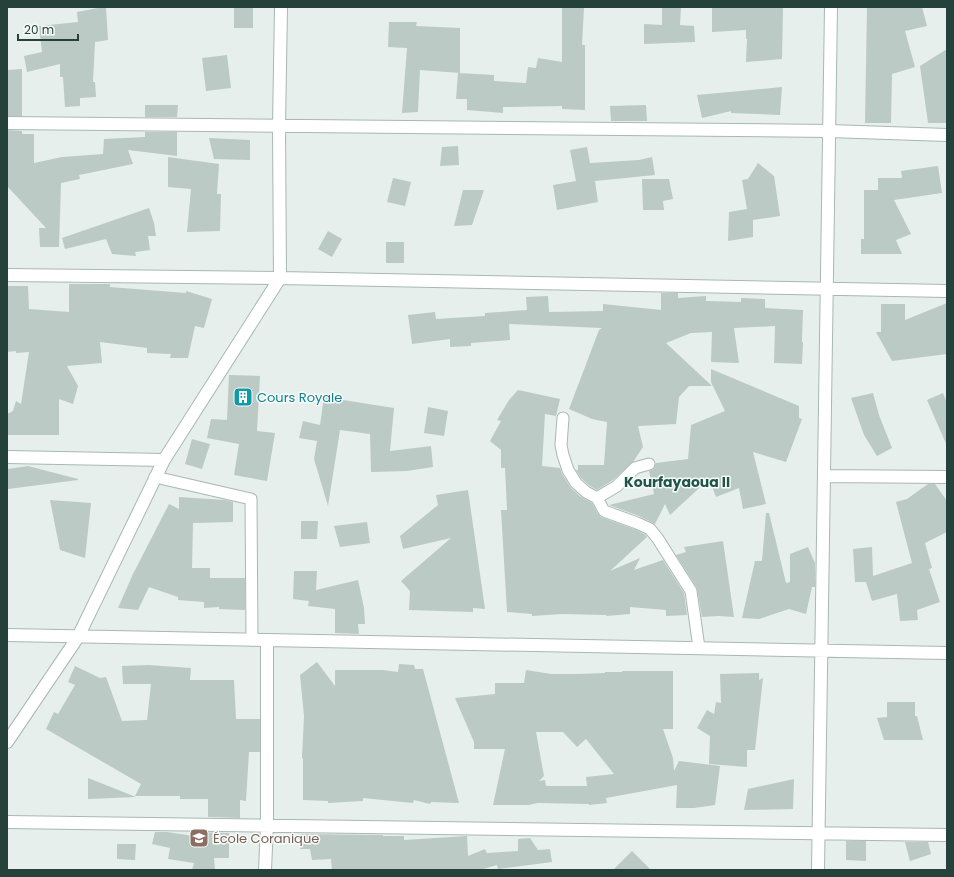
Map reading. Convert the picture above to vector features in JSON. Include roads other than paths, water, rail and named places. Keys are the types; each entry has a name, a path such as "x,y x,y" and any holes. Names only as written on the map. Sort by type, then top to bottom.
{"street":[{"path":"7,742 78,637 164,460 280,278 279,126 281,7"},
{"path":"818,870 831,7"},
{"path":"7,123 829,131 947,135"},
{"path":"7,275 280,278 947,291"},
{"path":"7,457 164,460"},
{"path":"824,476 947,477"},
{"path":"7,635 947,653"},
{"path":"266,870 267,640"},
{"path":"7,822 947,835"}],"lane":[{"path":"563,418 561,445 568,470 576,483 586,492 597,498 604,511 650,529 658,539 691,591 699,648"},
{"path":"597,498 617,486 635,468 649,464"},
{"path":"155,477 251,499 252,640"}],"place":[{"name":"Cours Royale","path":"243,397"},
{"name":"École Coranique","path":"199,838"}],"district":[{"name":"Kourfayaoua II","path":"677,482"}]}
